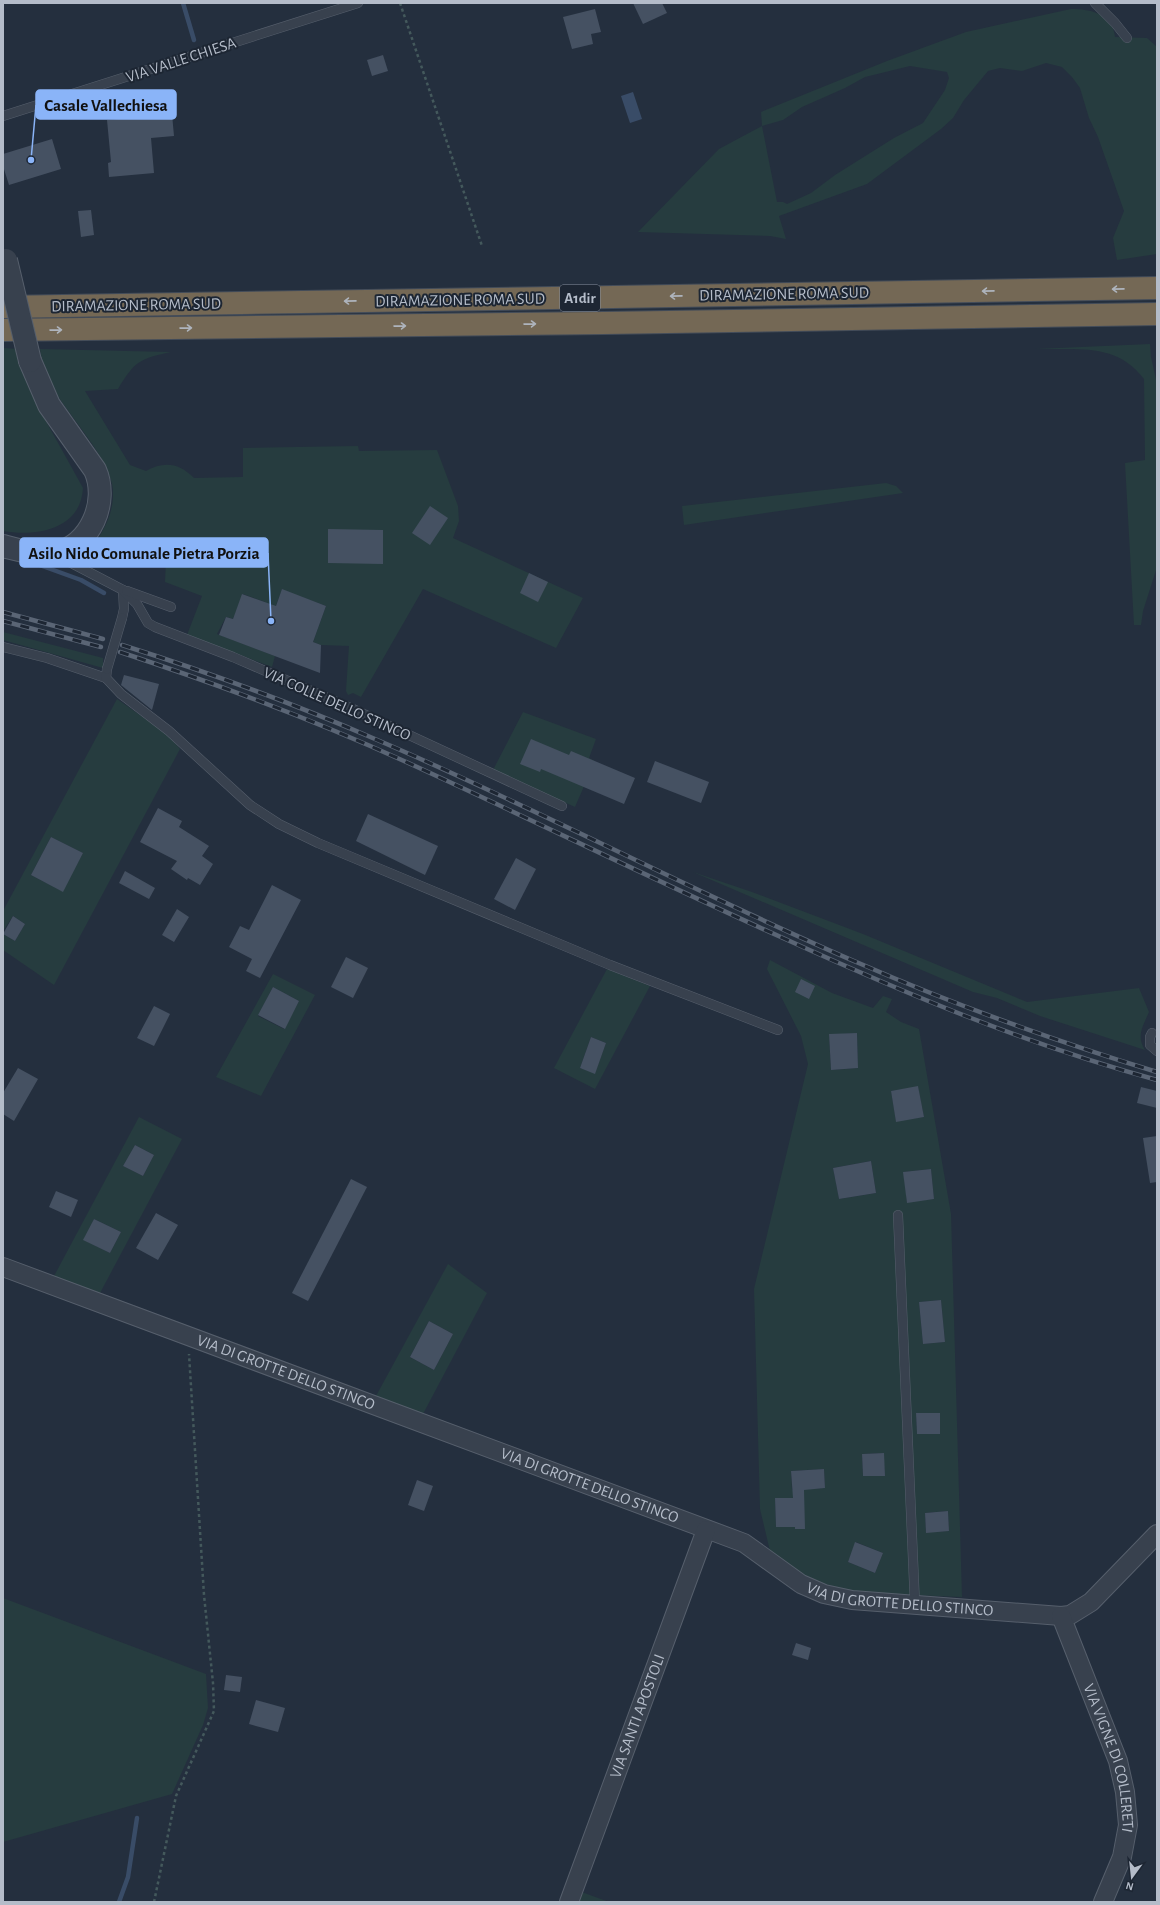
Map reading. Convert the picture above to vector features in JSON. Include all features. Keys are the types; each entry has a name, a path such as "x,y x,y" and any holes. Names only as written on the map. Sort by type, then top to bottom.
{"highway":[{"name":"DIRAMAZIONE ROMA SUD","path":"3,307 1157,288"},
{"name":"DIRAMAZIONE ROMA SUD","path":"3,330 620,323 1157,314"}],"street":[{"path":"3,546 40,553 53,553 70,548 88,531 99,504 100,487 94,470 49,405 38,383 30,361 4,255"},
{"name":"VIA DI GROTTE DELLO STINCO","path":"3,1267 744,1543 801,1584 824,1594 852,1600 1061,1616 1070,1615 1091,1602 1157,1534"},
{"name":"VIA SANTI APOSTOLI","path":"569,1902 706,1530"},
{"name":"VIA VIGNE DI COLLERETI","path":"1061,1616 1118,1761 1126,1792 1128,1825 1122,1857 1103,1902"}],"lane":[{"name":"VIA VALLE CHIESA","path":"3,116 358,3"},
{"path":"1095,3 1115,23 1127,38"},
{"name":"VIA COLLE DELLO STINCO","path":"53,553 123,590 137,604 148,623 156,627 233,657 346,706 562,806"},
{"path":"106,673 124,610 123,590 171,607"},
{"path":"3,647 106,673 121,694 169,731 244,799 284,827 318,843 610,965 778,1030"},
{"path":"1152,1033 1150,1045 1157,1051"},
{"path":"898,1215 915,1605"}],"path":[{"path":"400,3 482,246"},
{"path":"154,1902 176,1796 214,1711 213,1683 204,1596 188,1350 194,1337"}],"green space":[{"path":"1071,9 1079,9 1100,14 1110,23 1115,37 1147,38 1157,47 1157,254 1117,260 1113,238 1124,211 1098,137 1089,118 1080,88 1062,67 1046,63 1022,71 1000,68 988,71 964,100 953,118 941,129 867,184 779,216 786,239 770,236 638,232 719,149 762,126 761,112 887,61 966,32","holes":["910,66 947,72 949,78 945,90 923,123 894,138 835,175 811,193 787,204 777,202 762,126 783,120 802,107 845,88 865,77"]},
{"path":"1150,344 1151,357 1157,384 1157,567 1143,611 1141,625 1134,625 1125,463 1145,460 1144,379 1133,367 1121,359 1095,350 1035,349"},
{"path":"3,348 18,349 27,384 83,488 80,502 74,513 66,521 43,531 16,533 3,531"},
{"path":"40,349 171,352 145,359 139,363 129,372 118,389 85,391 130,465 146,471 159,466 171,465 183,469 194,478 243,477 243,448 358,446 359,451 437,450 458,506 459,521 453,538 583,598 556,648 423,589 361,697 353,693 348,695 346,691 349,646 321,645 313,642 326,606 282,590 272,615 265,602 243,594 233,619 226,617 217,634 275,656 272,667 187,635 202,596 165,582 166,560 126,548 118,544 108,549 100,556 90,560 78,558 80,554 88,549 100,536 110,512 113,501 113,489 101,458 50,383 42,362"},
{"path":"886,483 896,486 903,493 684,525 682,506"},
{"path":"3,632 103,658 103,668 3,640"},
{"path":"117,699 167,734 180,749 54,985 3,950 3,934 15,941 25,924 13,916 3,931 3,911","holes":["51,837 83,853 62,891 31,875"]},
{"path":"523,712 596,739 589,758 595,761 575,807 493,770"},
{"path":"693,872 752,892 863,934 1027,1002 1139,988 1149,1012 1141,1031 1142,1045 1145,1050 1040,1016 997,998 973,992"},
{"path":"770,960 832,993 873,1008 883,996 892,999 886,1012 901,1022 919,1029 951,1214 962,1597 861,1593 835,1587 809,1579 770,1551 760,1509 754,1289 808,1064 801,1036 767,969","holes":["857,1033 858,1068 831,1070 829,1035","918,1087 924,1117 896,1121 891,1091","871,1161 876,1193 839,1199 833,1168","931,1169 934,1199 907,1202 904,1172","941,1300 945,1342 923,1344 919,1302","916,1413 939,1413 940,1433 917,1434","883,1453 885,1476 863,1476 862,1454","824,1469 825,1488 792,1490 791,1471","775,1499 804,1527 776,1527","948,1511 949,1531 926,1532 925,1513","856,1542 883,1553 875,1573 848,1562"]},
{"path":"607,969 650,986 595,1089 554,1068","holes":["591,1037 606,1043 595,1073 580,1068"]},
{"path":"273,974 315,995 261,1096 216,1077","holes":["273,987 299,1001 284,1029 258,1016"]},
{"path":"139,1117 182,1139 99,1295 53,1278","holes":["135,1145 154,1155 143,1176 123,1166","94,1219 121,1232 110,1253 84,1240"]},
{"path":"448,1264 487,1293 423,1414 376,1396","holes":["429,1321 453,1334 434,1370 410,1357"]},
{"path":"3,1598 206,1674 208,1708 203,1725 172,1794 3,1842"},
{"path":"579,1891 609,1902 575,1902"}],"water":[{"path":"633,92 642,119 630,123 621,96"}],"building":[{"path":"633,3 662,3 667,13 643,24"},
{"path":"595,9 601,32 591,34 593,44 572,49 563,17"},
{"path":"383,55 388,71 372,76 367,60"},
{"path":"172,114 174,136 151,138 154,173 109,177 108,163 111,162 107,120"},
{"path":"52,139 61,169 9,185 3,166 3,154"},
{"path":"91,210 94,235 81,237 78,211"},
{"path":"430,506 448,518 430,545 412,533"},
{"path":"328,529 383,530 383,564 328,563"},
{"path":"529,573 548,582 538,602 520,593"},
{"path":"282,589 326,606 313,642 321,645 320,673 219,635 226,617 233,619 242,594 276,606"},
{"path":"124,675 159,684 152,710 121,685"},
{"path":"531,739 569,755 571,751 635,778 624,804 541,769 540,772 520,764"},
{"path":"655,761 709,782 701,803 647,782"},
{"path":"158,808 182,821 179,827 209,846 202,856 213,864 200,885 188,878 187,880 171,869 177,861 140,842"},
{"path":"368,814 438,846 425,875 356,841"},
{"path":"51,837 83,853 63,892 31,875"},
{"path":"516,858 536,869 515,910 494,899"},
{"path":"125,871 155,888 149,899 119,883"},
{"path":"272,885 301,900 260,978 246,971 252,959 229,947 240,926 249,930"},
{"path":"177,909 189,917 174,942 162,935"},
{"path":"13,916 25,924 15,941 3,934"},
{"path":"346,957 368,968 353,998 331,987"},
{"path":"801,979 815,986 809,999 795,992"},
{"path":"273,987 299,1001 285,1029 258,1015"},
{"path":"154,1006 170,1014 154,1046 137,1038"},
{"path":"857,1033 858,1068 831,1070 829,1034"},
{"path":"591,1037 606,1043 595,1074 580,1068"},
{"path":"18,1068 38,1079 14,1121 3,1114 3,1093"},
{"path":"918,1086 924,1117 896,1122 891,1091"},
{"path":"1141,1087 1157,1091 1157,1108 1137,1103"},
{"path":"1157,1136 1157,1182 1150,1183 1143,1138"},
{"path":"135,1145 154,1155 143,1176 123,1166"},
{"path":"871,1161 876,1193 839,1199 833,1168"},
{"path":"931,1169 934,1199 907,1203 903,1172"},
{"path":"351,1179 367,1187 308,1301 292,1293"},
{"path":"56,1191 78,1200 71,1217 49,1207"},
{"path":"156,1213 178,1225 158,1260 136,1248"},
{"path":"94,1219 121,1232 110,1253 83,1240"},
{"path":"941,1300 945,1342 923,1344 919,1302"},
{"path":"429,1321 453,1334 434,1370 410,1357"},
{"path":"916,1413 940,1413 940,1434 917,1434"},
{"path":"884,1453 885,1476 863,1476 862,1454"},
{"path":"824,1469 825,1488 804,1490 805,1529 795,1529 795,1527 776,1527 775,1498 793,1498 791,1471"},
{"path":"417,1480 433,1486 424,1511 408,1505"},
{"path":"948,1511 949,1531 926,1533 925,1513"},
{"path":"855,1542 883,1553 875,1573 848,1562"},
{"path":"796,1643 811,1648 808,1660 792,1655"},
{"path":"226,1675 242,1677 240,1692 224,1690"},
{"path":"256,1700 285,1708 278,1732 249,1724"}],"waterway":[{"path":"183,3 194,40"},
{"path":"34,563 81,580 104,593"},
{"path":"119,1902 128,1877 137,1818"}],"railway":[{"path":"3,612 103,639"},
{"path":"3,621 101,647"},
{"path":"122,645 250,689 375,739 497,794 739,909 897,979 1007,1022 1157,1072"},
{"path":"120,652 264,703 369,746 452,783 735,916 920,998 1061,1051 1157,1080"}],"place":[{"name":"Casale Vallechiesa","path":"31,160"},
{"name":"Asilo Nido Comunale Pietra Porzia","path":"271,621"}]}
